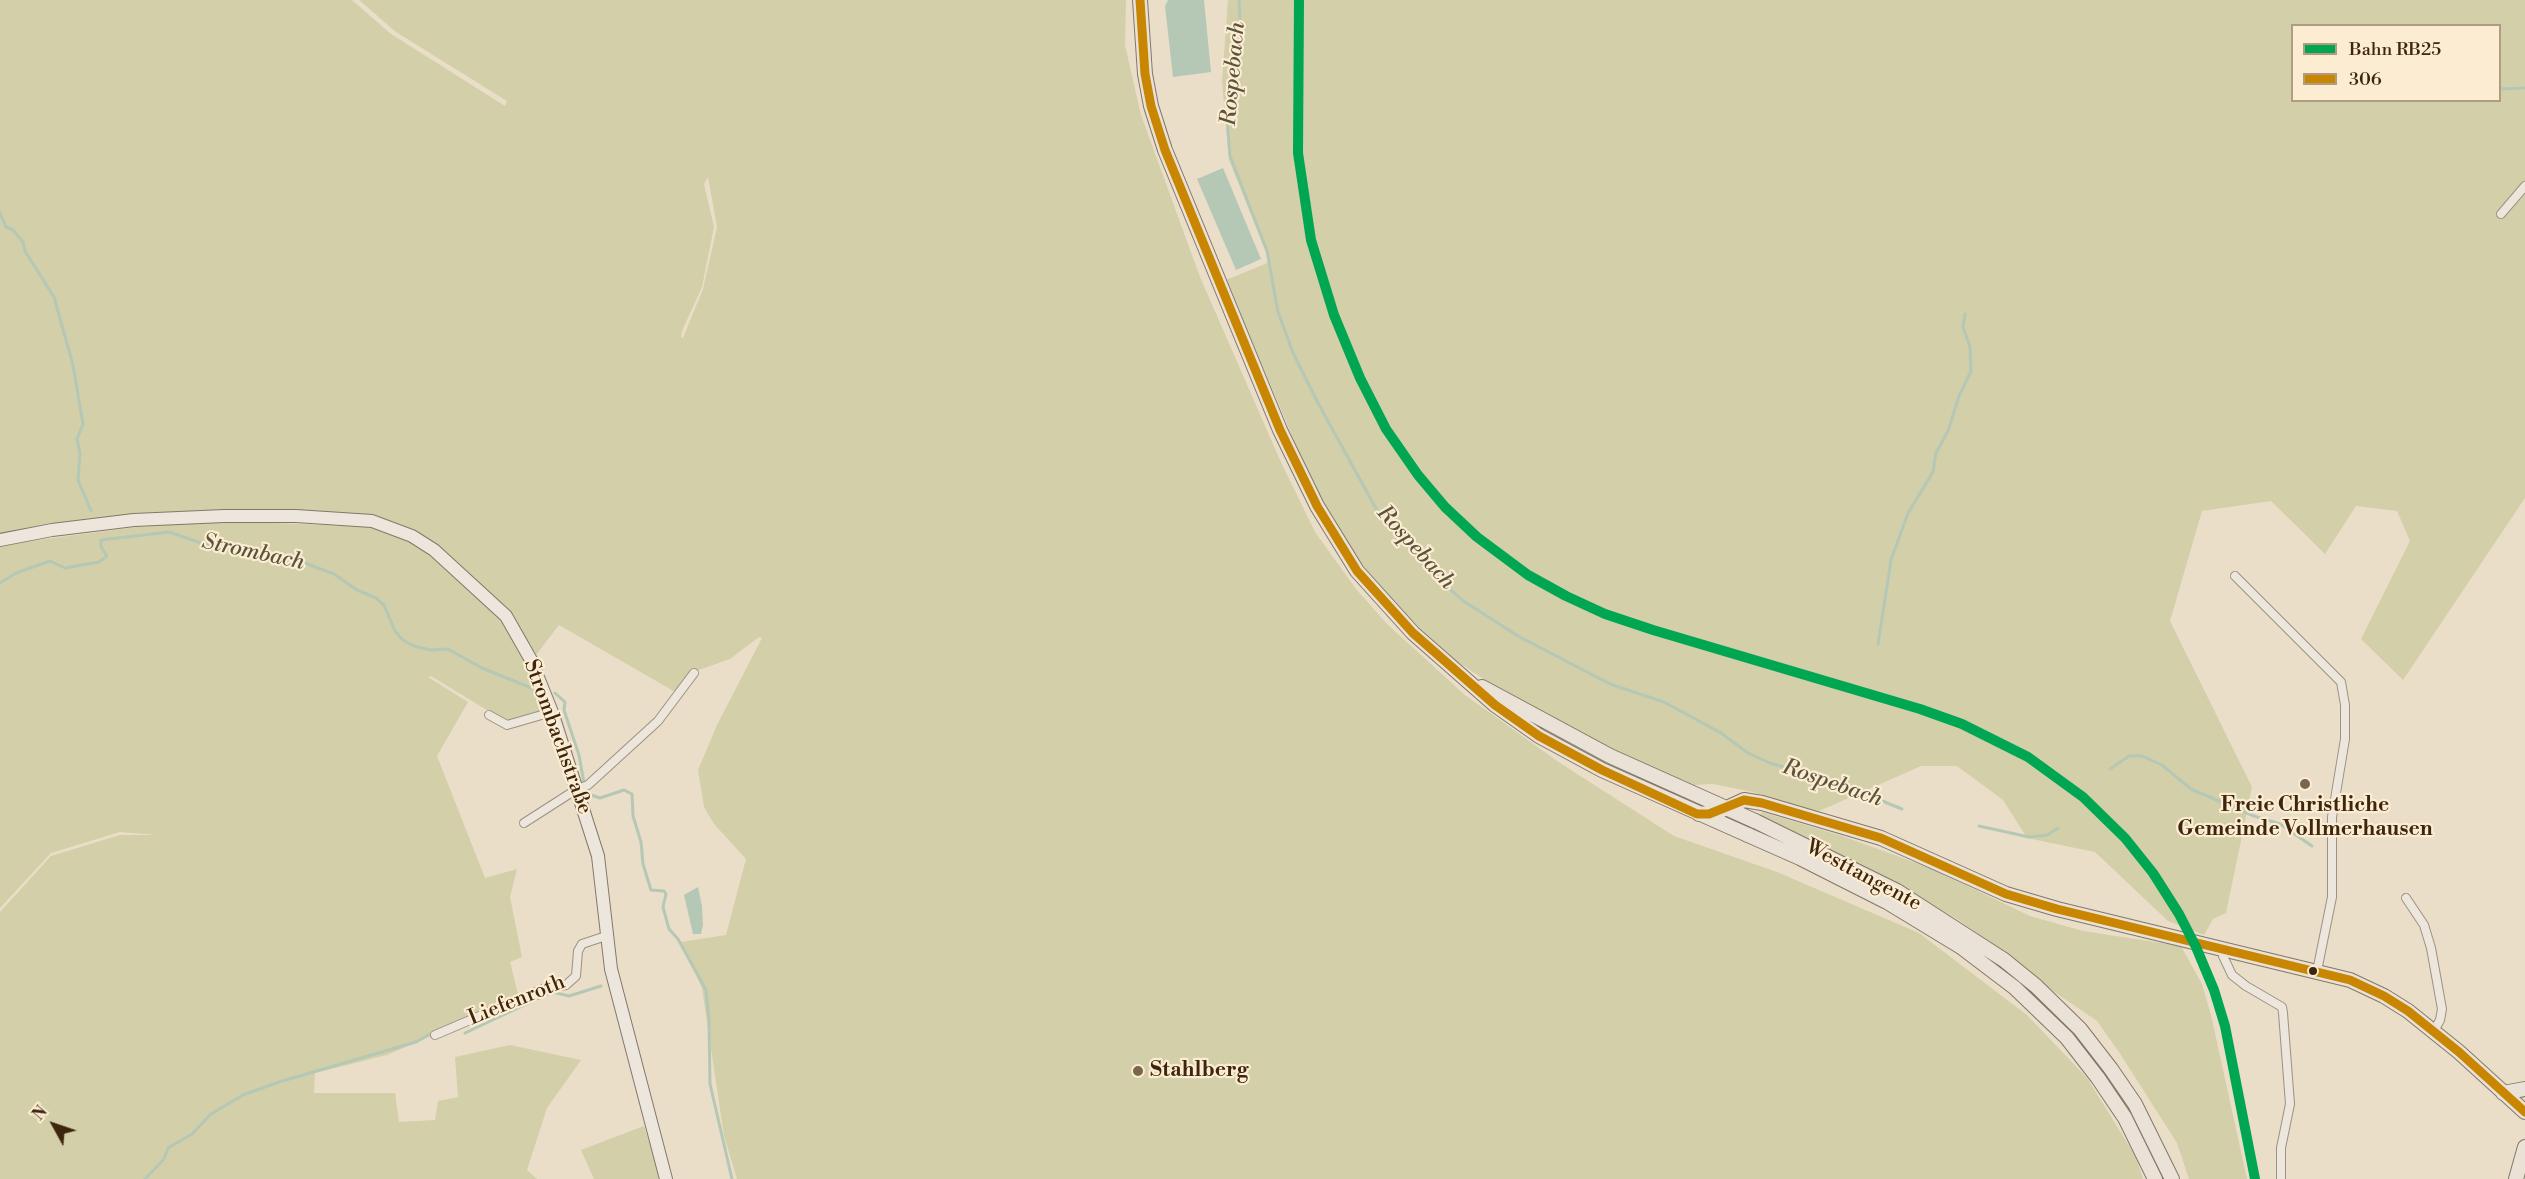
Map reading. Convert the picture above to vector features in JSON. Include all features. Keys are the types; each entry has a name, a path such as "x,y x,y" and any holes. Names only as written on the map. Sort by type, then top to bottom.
{"main road":[{"name":"Westtangente","path":"1140,0 1145,74 1151,106 1165,150 1280,430 1317,506 1357,571 1413,633 1495,705 1539,736 1602,770 1748,835 1887,902 1961,947 2015,988 2067,1038 2098,1078 2125,1118 2155,1179"},
{"name":"Strombachstraße","path":"0,540 52,530 134,520 224,516 372,521 412,536 434,550 506,616 531,660 552,712 598,855 611,969 621,1016 666,1179"},
{"name":"Westtangente","path":"1466,679 1610,756 1755,821 1897,891 2004,960 2036,986 2080,1029 2111,1069 2135,1104 2172,1179"},
{"path":"1697,814 1709,814 1744,800 1762,803 1881,838 2006,894 2057,909 2222,947 2350,980 2384,996 2434,1031 2525,1112"},
{"path":"2503,1093 2525,1089"},
{"path":"2516,1179 2525,1147"}],"street":[{"path":"2501,214 2525,186"},
{"path":"2235,576 2341,682 2345,705 2345,739 2332,817 2332,897 2318,971"},
{"path":"524,823 577,789 588,785 656,723 694,673"},
{"path":"489,715 507,725 552,712"},
{"path":"2406,898 2424,925 2431,948 2442,1009 2440,1020 2434,1031"},
{"name":"Liefenroth","path":"435,1035 545,988 566,985 576,976 578,951 582,944 606,936"},
{"path":"2222,947 2223,956 2232,975 2282,1007 2290,1104 2281,1148 2281,1179"}],"shaded area":[{"path":"0,0 352,0 391,34 505,106 507,101 396,32 359,0 1126,0 1125,45 1141,115 1200,277 1280,460 1315,532 1356,589 1387,624 1465,695 1560,763 1674,836 1777,872 1919,933 2027,1015 2087,1078 2136,1157 2143,1179 737,1179 724,1136 702,988 681,942 726,935 746,859 714,824 704,807 698,770 717,725 762,638 759,637 730,659 693,672 677,693 559,625 536,655 512,615 468,575 372,517 333,512 228,511 0,535","holes":["708,177 717,227 703,289 683,338 681,337 682,331 702,287 714,227 704,184"]},
{"path":"1168,0 1204,0 1211,72 1173,77 1165,6"},
{"path":"1228,0 2525,0 2525,498 2403,680 2361,639 2410,541 2397,511 2356,506 2325,554 2271,501 2202,511 2170,621 2252,787 2226,913 2213,919 2204,935 2168,921 2095,852 2027,838 2003,800 1957,766 1921,766 1817,812 1753,792 1713,784 1693,785 1675,780 1615,752 1503,692 1455,660 1395,605 1367,571 1338,530 1313,485 1226,280 1270,262 1229,160 1222,81"},
{"path":"1223,168 1261,259 1236,270 1197,179"},
{"path":"227,521 373,527 408,538 462,581 500,617 529,668 546,713 508,723 431,676 428,677 468,702 437,756 485,878 517,869 510,897 522,957 510,962 519,998 387,1055 315,1073 314,1093 395,1093 399,1122 435,1120 438,1101 458,1097 455,1057 510,1045 581,1060 547,1108 527,1170 537,1179 0,1179 0,912 51,856 120,835 157,835 120,832 51,853 0,908 0,545 137,527"},
{"path":"1493,696 1631,772 1705,806 1707,809 1630,777 1567,744"},
{"path":"1762,812 1842,836 1930,868 2030,916 2083,931 2181,946 2202,984 2211,1015 2247,1179 2189,1179 2177,1143 2097,1021 2037,980 2002,950 1957,919 1835,852 1758,817"},
{"path":"698,887 703,925 701,934 693,934 684,895"},
{"path":"644,1126 661,1179 594,1179 581,1150"}],"waterway":[{"name":"Rospebach","path":"1239,0 1241,36 1233,70 1227,119 1230,156 1267,251 1278,312 1293,353 1379,514 1427,568 1462,600 1518,636 1610,684 1664,702 1721,733 1748,753 1770,763 1833,781 1902,809"},
{"path":"2501,88 2525,88"},
{"path":"0,213 6,227 13,230 23,242 25,251 54,297 73,365 83,424 77,439 80,453 78,480 91,511"},
{"path":"1878,644 1891,560 1908,513 1933,472 1936,453 1948,431 1959,396 1971,371 1970,347 1963,327 1965,314"},
{"name":"Strombach","path":"0,583 16,573 50,561 65,568 99,562 107,556 101,547 101,540 169,532 213,547 244,549 294,559 334,574 384,605 395,631 403,640 414,646 430,650 448,649 482,668 534,689"},
{"name":"Strombach","path":"555,693 565,702 564,710 579,755 584,783"},
{"name":"Rospebach","path":"2110,769 2129,756 2142,756 2162,765 2191,789 2254,816 2280,824 2312,846"},
{"name":"Strombach","path":"588,791 591,795 600,798 624,790 632,794 633,816 651,890 664,891 666,894 663,907 669,929 678,939 706,990 710,1084 732,1179"},
{"name":"Rospebach","path":"1979,826 2029,837 2047,835 2058,828"},
{"path":"465,1033 552,992 569,996 601,986"},
{"path":"145,1179 164,1159 168,1148 192,1134 211,1114 243,1095 279,1082 416,1042 432,1033"}],"rail line":[{"name":"RB25","path":"1299,0 1298,153 1311,240 1334,315 1360,378 1386,429 1418,475 1445,507 1477,537 1528,575 1566,596 1605,614 1653,630 1920,709 1962,724 2028,757 2083,797 2125,838 2153,873 2179,914 2196,947 2214,990 2225,1026 2255,1179"}],"transit line":[{"name":"306","path":"1140,0 1145,74 1151,106 1165,150 1280,430 1317,506 1357,571 1413,633 1495,705 1539,736 1602,770 1697,814 1709,814 1744,800 1762,803 1881,838 2006,894 2057,909 2350,980 2384,996 2408,1011 2459,1052 2525,1112"}],"place":[{"name":"Freie Christliche Gemeinde Vollmerhausen","path":"2305,784"},
{"name":"Stahlberg","path":"1138,1071"}]}
